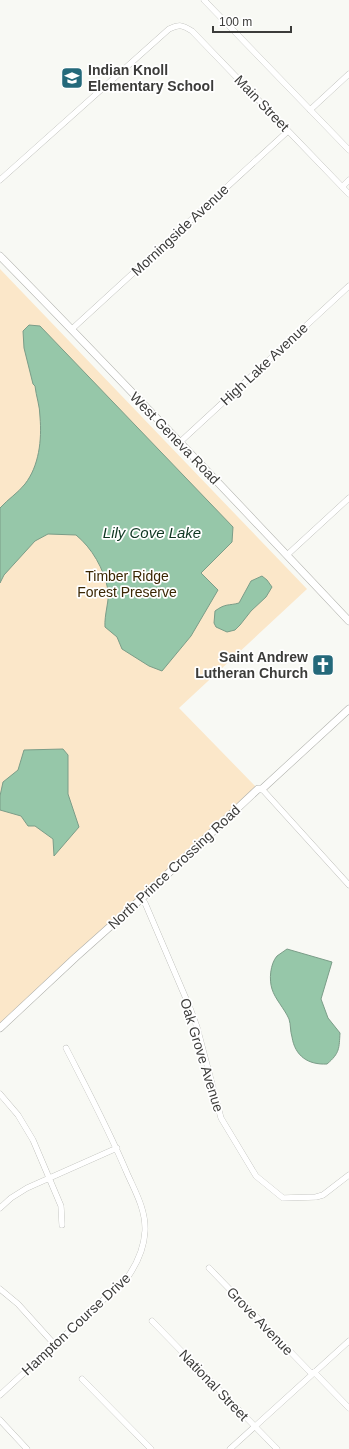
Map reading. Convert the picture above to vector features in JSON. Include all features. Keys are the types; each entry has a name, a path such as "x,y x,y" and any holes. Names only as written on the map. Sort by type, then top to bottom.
{"main road":[{"name":"West Geneva Road","path":"0,256 72,329 349,621"},
{"name":"North Prince Crossing Road","path":"0,1028 258,789 262,788 349,709"}],"street":[{"path":"204,0 349,150"},
{"name":"Main Street","path":"0,180 169,29 178,25 192,31 349,194"},
{"path":"310,110 349,74"},
{"name":"Morningside Avenue","path":"72,329 288,131"},
{"path":"342,187 349,180"},
{"name":"High Lake Avenue","path":"179,443 349,286"},
{"path":"287,555 349,498"},
{"path":"262,788 349,885"},
{"name":"Oak Grove Avenue","path":"141,899 145,903 197,1027 221,1118 256,1176 283,1198 316,1197 323,1195 349,1175"},
{"name":"Hampton Course Drive","path":"0,1395 126,1278 133,1270 140,1254 145,1230 142,1208 117,1148 66,1048"},
{"path":"1,1096 18,1115 26,1128 50,1178 61,1206 62,1225"},
{"path":"0,1208 21,1191 117,1148"},
{"name":"Grove Avenue","path":"209,1268 349,1408"},
{"path":"0,1289 18,1304 55,1344"},
{"name":"National Street","path":"152,1321 277,1449"},
{"path":"230,1449 349,1341"},
{"path":"82,1379 151,1449"},
{"path":"0,1420 27,1449"}],"green space":[{"name":"Timber Ridge Forest Preserve","path":"0,269 307,589 179,708 258,789 0,1028"}],"water":[{"name":"Lily Cove Lake","path":"29,325 40,326 233,527 232,542 201,573 218,590 191,636 162,671 149,666 122,649 117,637 105,627 108,593 104,574 87,546 76,535 48,534 35,541 4,575 0,583 0,508 25,484 30,477 34,469 40,444 41,426 39,409 35,386 33,384 24,348 23,331"},
{"path":"262,576 272,587 266,597 251,611 235,630 227,632 216,627 214,623 215,611 225,606 239,603 251,581"},
{"path":"63,749 68,755 68,794 79,827 54,856 53,839 35,826 28,826 21,816 0,810 0,796 3,782 18,770 24,750"},
{"path":"287,949 332,962 321,999 328,1018 340,1033 337,1053 327,1064 308,1061 299,1054 291,1035 289,1019 272,989 270,977 273,963 277,956"}],"place":[{"name":"Indian Knoll Elementary School","path":"72,78"},
{"name":"Saint Andrew Lutheran Church","path":"323,665"}]}
